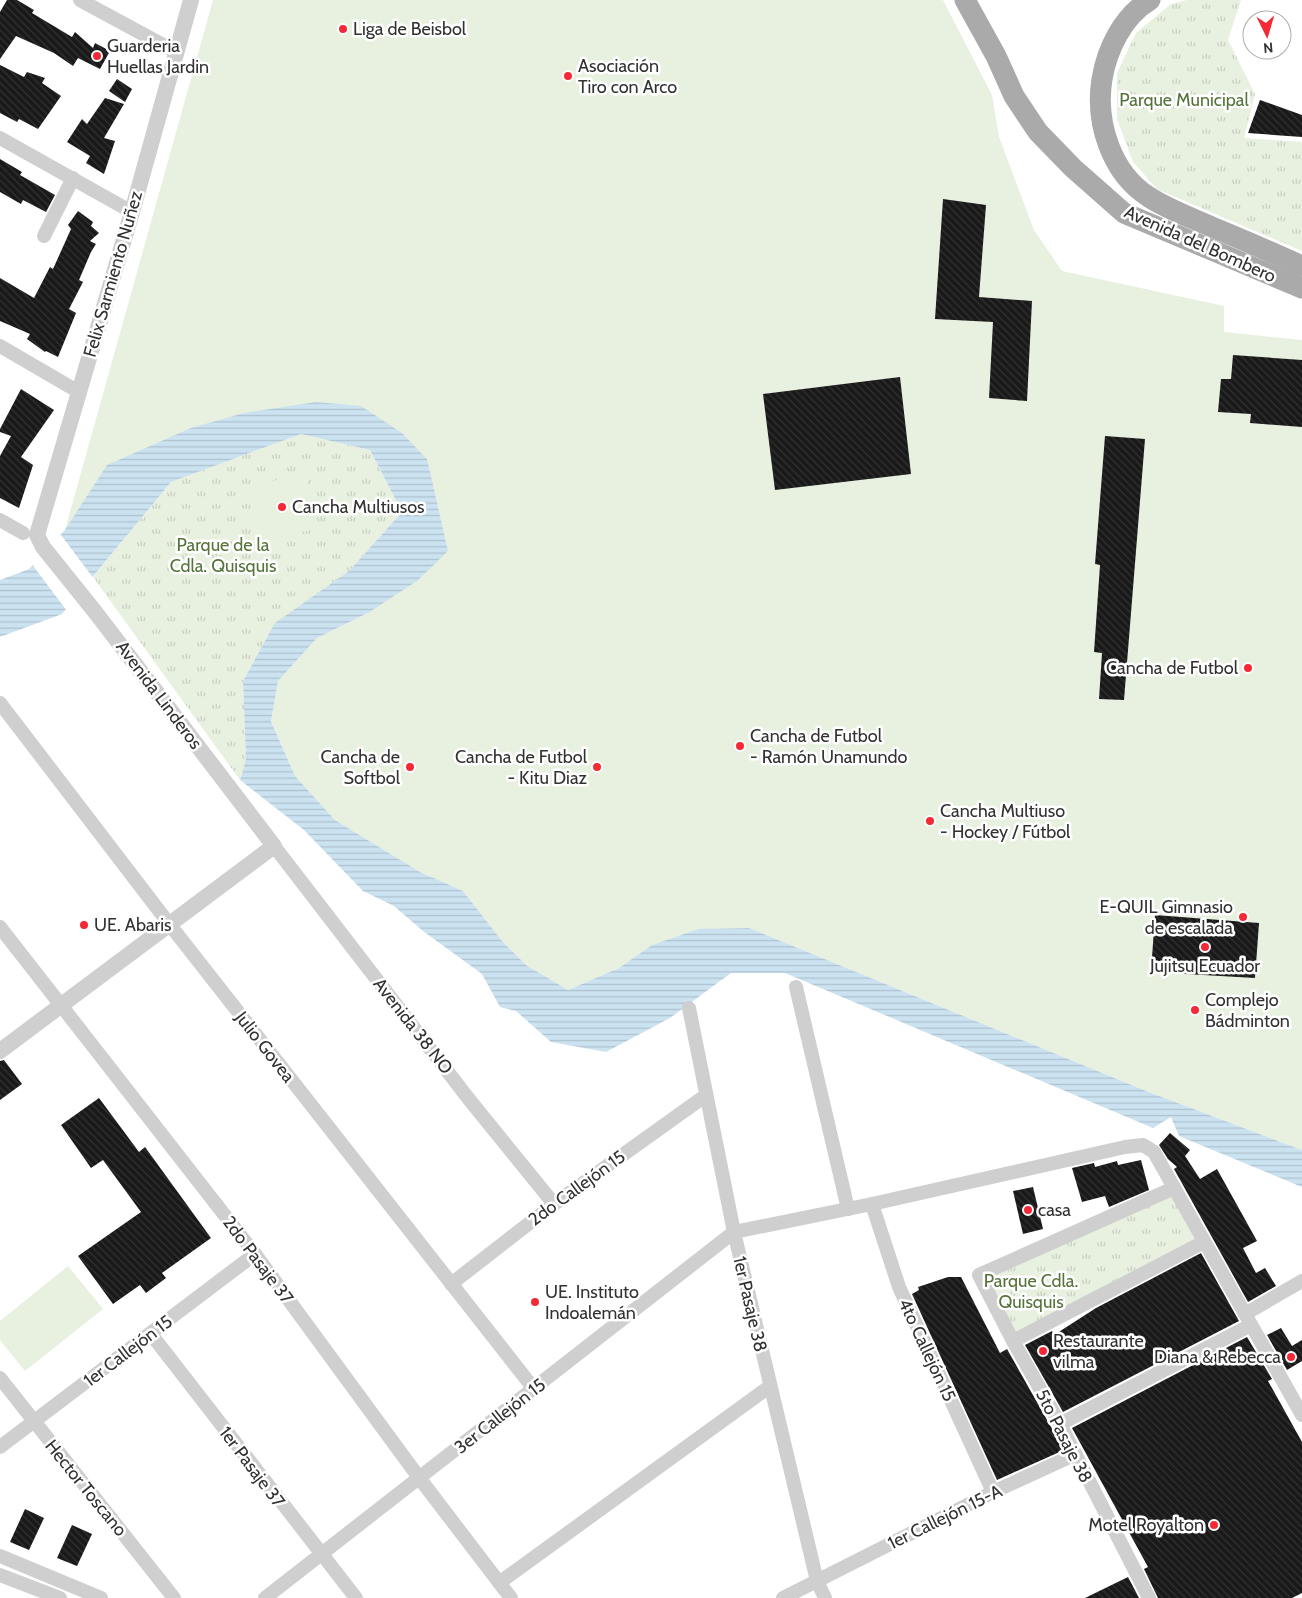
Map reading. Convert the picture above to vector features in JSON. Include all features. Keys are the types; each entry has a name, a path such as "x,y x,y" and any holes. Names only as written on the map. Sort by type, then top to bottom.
{"main road":[{"name":"Avenida del Bombero","path":"965,0 996,56 1014,96 1038,132 1072,168 1124,213 1302,288"},
{"path":"1150,0 1129,18 1119,33 1104,68 1101,106 1104,130 1118,167 1131,182 1148,196 1170,209 1302,266"}],"street":[{"path":"80,0 176,52"},
{"name":"Felix Sarmiento Nuñez","path":"43,547 37,535 132,212 191,0"},
{"path":"0,138 132,212"},
{"path":"44,236 73,178"},
{"path":"0,346 79,392"},
{"path":"0,520 23,533"},
{"name":"Avenida Linderos","path":"43,547 96,613 274,846"},
{"name":"Julio Govea","path":"0,702 170,925 534,1389"},
{"path":"0,1051 274,846"},
{"name":"Avenida 38 NO","path":"274,846 468,1098 554,1204"},
{"name":"2do Pasaje 37","path":"0,927 255,1254 420,1479 511,1598"},
{"path":"796,987 848,1209"},
{"name":"1er Pasaje 38","path":"689,1008 705,1096 769,1387 817,1581 824,1598"},
{"name":"2do Callejón 15","path":"451,1284 554,1204 705,1096"},
{"path":"734,1232 872,1204 1125,1147 1143,1145 1154,1152 1302,1415"},
{"name":"5to Pasaje 38","path":"1149,1598 1074,1455 1060,1424 1013,1341 979,1275 1174,1188"},
{"name":"4to Callejón 15","path":"872,1204 899,1287 993,1492"},
{"name":"3er Callejón 15","path":"265,1598 420,1479 734,1232"},
{"path":"1013,1341 1204,1242"},
{"name":"1er Callejón 15","path":"0,1447 255,1254"},
{"path":"1060,1424 1248,1319 1302,1281"},
{"name":"1er Pasaje 37","path":"151,1334 356,1598"},
{"name":"Hector Toscano","path":"0,1378 174,1598"},
{"path":"500,1583 769,1387"},
{"name":"1er Callejón 15-A","path":"783,1598 993,1492 1074,1455"},
{"path":"0,1556 101,1598"},
{"path":"0,1575 58,1598"}],"green space":[{"path":"213,0 943,0 992,95 999,137 1034,230 1062,271 1224,306 1224,332 1302,340 1302,1150 1146,1091 749,928 698,929 652,945 619,968 568,990 526,965 502,941 463,891 420,872 335,820 295,776 271,720 278,681 317,638 368,613 427,459 316,402 65,530"},
{"name":"Parque Municipal","path":"1187,0 1241,0 1228,40 1255,94 1244,138 1302,142 1302,251 1157,189 1133,162 1117,119 1117,73 1136,33 1171,4"},
{"name":"Parque de la Cdla. Quisquis","path":"301,434 370,450 402,512 349,571 275,624 243,681 246,759 240,780 93,577 171,482"},
{"name":"Cancha Multiusos","path":"307,476 315,530 257,538 248,484"},
{"name":"Parque Cdla. Quisquis","path":"1174,1188 1204,1242 1013,1341 979,1275"},
{"path":"68,1266 103,1309 25,1371 0,1340 0,1321"}],"water":[{"path":"316,402 361,406 402,433 427,459 448,551 417,581 368,613 317,638 278,681 271,721 295,776 335,820 420,872 463,891 502,941 526,965 568,990 619,968 652,945 698,929 749,928 1146,1091 1302,1150 1302,1187 1179,1136 1171,1117 1153,1128 785,973 731,973 670,1018 606,1052 551,1042 516,1011 500,1007 482,974 423,931 394,906 363,891 304,830 240,780 246,759 243,681 275,623 349,571 402,512 370,450 301,434 171,482 62,614 0,637 0,580 29,569 65,530 107,465 191,428 244,413"}],"pier":[{"path":"61,535 94,579 67,611 31,563 48,544"}],"building":[{"path":"7,0 17,0 34,10 32,13 72,37 75,32 93,48 95,43 110,51 100,69 78,58 73,66 54,53 16,36 0,59 0,12"},
{"path":"0,65 24,77 27,72 45,78 42,83 61,96 38,129 19,119 17,122 0,113"},
{"path":"117,79 132,89 125,102 109,91"},
{"path":"105,98 124,104 104,138 115,141 104,174 86,163 90,156 67,142 82,119 87,124"},
{"path":"1260,100 1302,115 1302,137 1248,133"},
{"path":"0,159 22,172 20,175 55,195 46,212 23,200 21,204 0,192"},
{"path":"943,199 986,205 979,297 1032,301 1027,401 989,398 993,322 935,319"},
{"path":"78,211 93,222 91,226 99,233 90,241 96,244 79,280 83,282 69,309 76,313 58,357 45,352 27,339 30,334 0,321 0,278 34,298 50,267 53,269 71,229 68,225"},
{"path":"1233,355 1302,360 1302,427 1250,423 1251,414 1218,412 1221,379 1231,379"},
{"path":"900,377 911,474 775,490 763,394"},
{"path":"21,389 54,410 21,457 33,465 19,508 0,498 0,456 11,436 0,432 0,429"},
{"path":"1105,436 1145,439 1124,700 1099,699 1102,653 1094,652 1100,565 1095,564"},
{"name":"Jujitsu Ecuador","path":"1155,915 1259,923 1255,978 1151,972"},
{"path":"4,1060 22,1084 0,1100 0,1061"},
{"path":"99,1098 139,1152 145,1147 211,1238 162,1273 166,1278 146,1293 140,1285 113,1304 78,1256 141,1212 103,1160 91,1168 61,1125"},
{"path":"1170,1133 1190,1150 1185,1156 1200,1179 1217,1169 1257,1241 1243,1248 1256,1273 1265,1268 1276,1286 1248,1302 1174,1169 1177,1167 1168,1159 1159,1145"},
{"path":"1141,1160 1149,1190 1109,1207 1105,1196 1082,1202 1072,1168 1094,1163 1095,1167 1117,1161 1118,1165"},
{"name":"casa","path":"1033,1187 1043,1229 1023,1234 1013,1191"},
{"path":"1201,1253 1239,1321 1063,1412 1025,1345 1052,1331 1054,1335 1096,1308"},
{"path":"948,1277 961,1277 1000,1353 1007,1349 1064,1450 997,1480 912,1294 919,1290 918,1287"},
{"path":"1281,1328 1292,1346 1302,1340 1302,1361 1287,1370 1267,1335"},
{"name":"Motel Royalton","path":"1247,1337 1272,1379 1268,1381 1302,1442 1302,1593 1292,1598 1158,1598 1144,1569 1148,1567 1072,1428"},
{"path":"25,1509 44,1518 29,1550 10,1542"},
{"path":"72,1525 92,1534 77,1566 57,1558"},
{"path":"1128,1577 1139,1598 1085,1598"}],"place":[{"name":"Liga de Beisbol","path":"343,29"},
{"name":"Guarderia Huellas Jardin","path":"97,56"},
{"name":"Asociación Tiro con Arco","path":"568,76"},
{"name":"Cancha Multiusos","path":"282,507"},
{"name":"Cancha de Futbol","path":"1248,668"},
{"name":"Cancha de Futbol - Ramón Unamundo","path":"740,746"},
{"name":"Cancha de Softbol","path":"410,767"},
{"name":"Cancha de Futbol - Kitu Diaz","path":"597,767"},
{"name":"Cancha Multiuso - Hockey / Fútbol","path":"930,821"},
{"name":"E-QUIL Gimnasio de escalada","path":"1243,917"},
{"name":"UE. Abaris","path":"84,925"},
{"name":"Jujitsu Ecuador","path":"1205,947"},
{"name":"Complejo Bádminton","path":"1195,1010"},
{"name":"casa","path":"1028,1210"},
{"name":"UE. Instituto Indoalemán","path":"535,1302"},
{"name":"Restaurante vilma","path":"1043,1351"},
{"name":"Diana & Rebecca","path":"1291,1357"},
{"name":"Motel Royalton","path":"1214,1525"}]}
